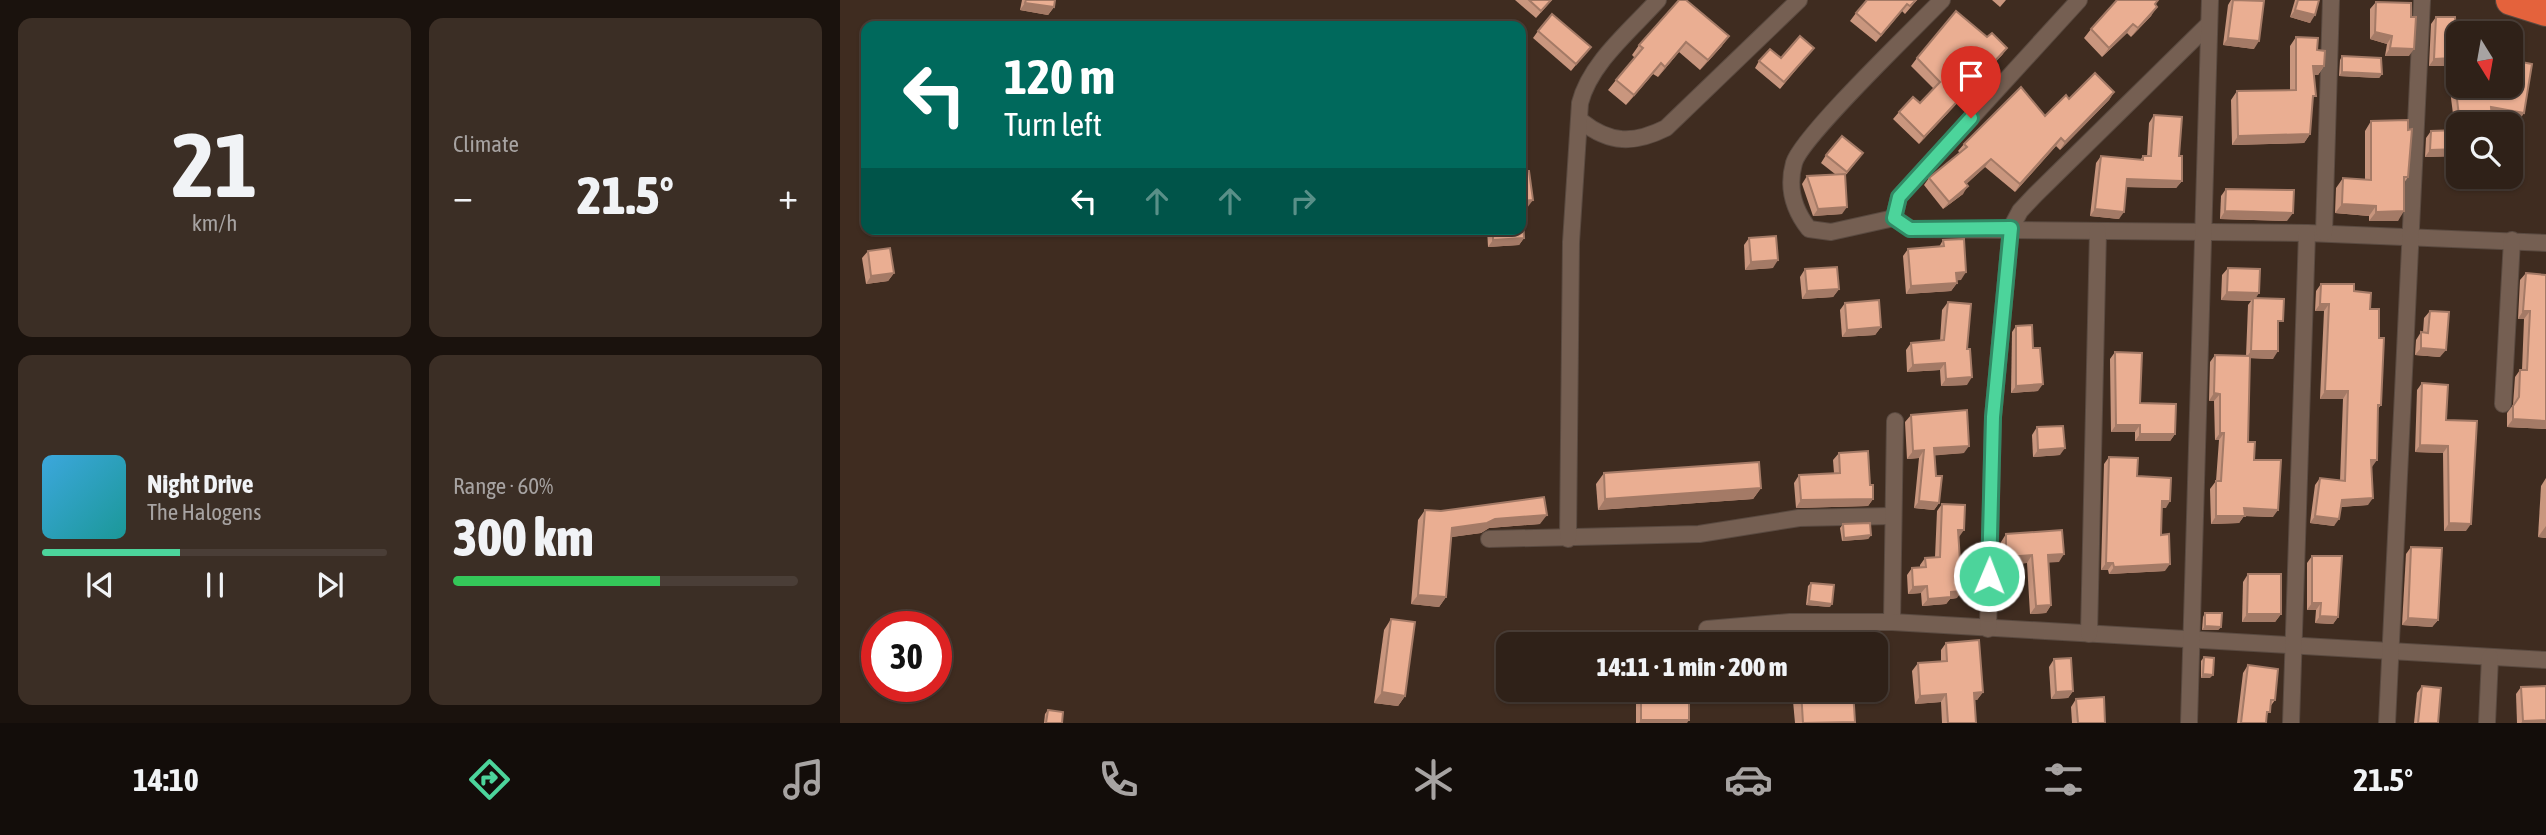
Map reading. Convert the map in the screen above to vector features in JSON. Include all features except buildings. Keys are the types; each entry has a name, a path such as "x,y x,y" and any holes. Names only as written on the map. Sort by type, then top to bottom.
{"highway":[{"path":"2513,0 2546,11"}],"street":[{"path":"1568,539 1571,242 1581,121 1580,103 1584,88 1658,0"},
{"path":"1581,121 1611,139 1630,141 1646,138 1666,128 1799,0"},
{"path":"1942,0 1814,134 1794,161 1791,190 1797,213 1809,229 1831,232 1894,218 1910,229 2324,233 2546,243"},
{"path":"1894,218 1899,197 2079,0"},
{"path":"2189,723 2210,0"},
{"path":"2324,233 2331,0"},
{"path":"2388,723 2422,0"},
{"path":"1988,629 1993,417 2011,228 2020,211 2035,195 2209,24"},
{"path":"2089,634 2098,231"},
{"path":"2291,723 2306,233"},
{"path":"2503,404 2512,240"},
{"path":"1892,622 1891,516 1895,421"},
{"path":"1489,539 1699,534 1799,518 1891,516"},
{"path":"1707,629 1790,622 1892,622 2293,643 2546,660"},
{"path":"2487,723 2490,657"}],"route":[{"path":"1971,118 1899,197 1894,218 1910,229 2011,228 1993,417 1989,576"}]}
